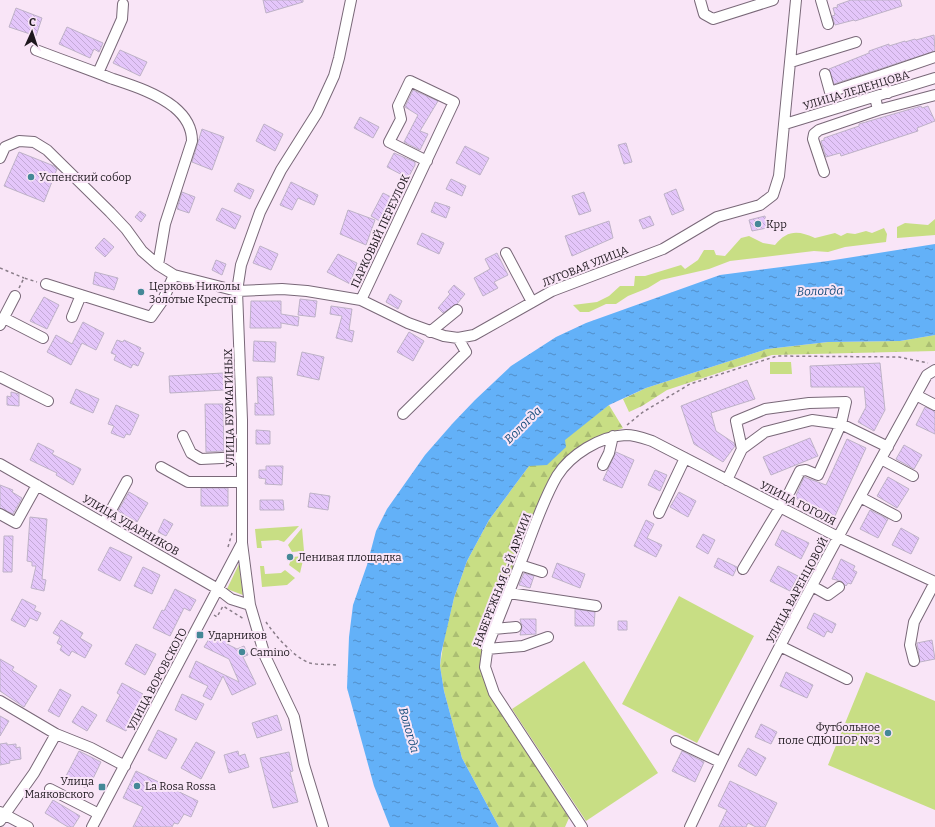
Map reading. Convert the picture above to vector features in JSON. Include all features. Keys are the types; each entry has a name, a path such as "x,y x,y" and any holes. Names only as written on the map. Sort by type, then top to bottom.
{"street":[{"name":"УЛИЦА БУРМАГИНЫХ","path":"323,827 304,765 294,717 265,656 250,605 242,543 242,458 237,291 241,265 260,212 285,164 316,113 334,76 340,58 351,0"},
{"path":"700,0 704,14 713,19 773,0"},
{"name":"УЛИЦА ЛЕДЕНЦОВА","path":"773,195 779,176 796,0"},
{"path":"821,0 828,24"},
{"path":"98,73 122,19 123,4"},
{"path":"790,62 856,42"},
{"path":"36,50 161,98 175,108 186,120 192,131 192,141 164,224 158,265"},
{"path":"825,74 830,92 935,57"},
{"path":"882,75 888,93"},
{"name":"УЛИЦА ЛЕДЕНЦОВА","path":"785,124 935,78"},
{"name":"ПАРКОВЫЙ ПЕРЕУЛОК","path":"0,158 5,147 19,141 34,142 47,150 126,229 142,251 158,265 174,275 237,291 282,289 313,292 361,300 427,161 454,102 410,81 398,106 401,119 389,142 427,161"},
{"path":"824,172 813,139 814,134 819,130 878,110 935,95"},
{"path":"875,97 878,110"},
{"name":"ЛУГОВАЯ УЛИЦА","path":"361,300 430,332 458,338 474,335 532,302 579,279 663,249 717,217 760,205 773,195"},
{"path":"506,253 532,302"},
{"path":"46,284 152,317 163,300 174,275"},
{"path":"72,317 81,295"},
{"path":"15,296 3,316 43,338"},
{"path":"430,332 457,310"},
{"path":"403,414 466,352 474,335"},
{"path":"458,338 466,352"},
{"name":"УЛИЦА ВАРЕНЦОВОЙ","path":"693,826 720,762 780,646 838,537 933,366"},
{"path":"0,377 48,401"},
{"path":"916,395 935,405"},
{"path":"742,449 736,421 765,409 809,403 846,402 841,424 818,475 806,470 800,471 743,569"},
{"path":"727,480 742,449 765,432 812,420 841,424 888,447"},
{"path":"184,436 190,453 201,459 242,458"},
{"path":"603,465 609,453 613,436"},
{"name":"НАБЕРЕЖНАЯ 6-Й АРМИИ","path":"582,827 494,693 485,667 487,649 540,513 558,475 574,456 613,436 638,436 652,441"},
{"name":"УЛИЦА ГОГОЛЯ","path":"652,441 838,537 935,582"},
{"path":"659,513 685,458"},
{"path":"881,459 913,476"},
{"name":"УЛИЦА УДАРНИКОВ","path":"0,464 218,589 231,599 250,605"},
{"path":"161,467 188,482 242,482"},
{"path":"104,524 128,481"},
{"path":"0,514 16,523 36,485"},
{"path":"860,497 896,516"},
{"name":"УЛИЦА ВОРОВСКОГО","path":"92,827 242,543"},
{"path":"520,565 542,572"},
{"path":"914,661 910,645 914,622 935,582"},
{"path":"812,586 828,595 839,587"},
{"path":"509,593 596,606"},
{"path":"494,629 516,627"},
{"path":"487,649 523,646 548,637"},
{"path":"780,646 846,679"},
{"path":"0,701 56,734 91,748 125,766"},
{"path":"28,827 1,816 34,773 56,734"},
{"path":"676,741 720,762"},
{"path":"50,789 99,814"}],"path":[{"path":"0,268 24,278 46,284"},
{"path":"15,296 24,278"},
{"path":"625,427 643,412 690,384 777,356 899,357 933,366"},
{"path":"206,611 217,617 223,606 246,622"},
{"path":"262,618 275,634 295,653 309,663 336,665"}],"green space":[{"path":"935,219 935,235 897,238 897,227 905,223 928,225"},
{"path":"884,228 887,234 886,242 845,247 828,252 814,251 730,261 709,269 661,280 648,288 628,296 616,304 606,304 589,312 580,312 573,305 597,302 609,296 620,286 634,286 635,276 645,276 681,265 685,269 698,260 704,250 714,250 716,255 725,256 741,238 749,236 763,243 775,245 784,236 793,233 809,235 815,238 835,233 841,236 847,233 855,234 866,231 872,233"},
{"path":"935,335 935,351 772,355 667,390 642,406 629,412 623,399 646,388 767,349 828,342 900,341"},
{"path":"770,362 791,362 792,374 770,374"},
{"path":"609,405 623,428 602,436 555,474 484,643 482,656 485,681 490,694 569,818 565,827 499,827 462,758 444,691 440,666 444,639 454,598 467,561 489,520 529,466"},
{"path":"299,526 284,542 278,540 261,541 262,548 257,548 255,529"},
{"path":"302,528 304,551 292,552 288,545"},
{"path":"304,556 300,573 289,565 292,557"},
{"path":"239,564 243,595 227,589"},
{"path":"260,566 264,566 265,574 281,573 285,570 295,578 287,585 262,587"},
{"path":"679,596 754,636 697,743 622,704"},
{"path":"584,661 658,773 586,821 512,709"},
{"name":"Футбольное поле СДЮШОР №3","path":"866,672 935,701 935,810 828,765"}],"water":[{"name":"Вологда","path":"935,244 935,335 900,341 828,342 767,349 646,388 609,405 565,440 566,447 547,465 529,466 489,520 467,561 454,598 441,654 440,666 444,691 462,758 499,827 390,827 374,786 347,688 349,637 353,605 367,565 376,531 387,509 425,455 453,423 511,366 556,337 586,323 720,275 828,261"}],"building":[{"path":"263,0 303,0 303,2 266,13"},
{"path":"851,0 900,0 902,6 855,21 835,25 832,16 835,15 833,8"},
{"path":"16,8 42,18 36,36 9,27"},
{"path":"67,27 103,43 99,52 94,49 90,58 59,44"},
{"path":"934,35 935,51 834,84 829,69 869,53 869,51 889,44 889,46"},
{"path":"120,50 147,62 140,76 113,63"},
{"path":"413,90 438,101 420,131 428,134 420,150 404,142 418,115 405,107"},
{"path":"921,106 922,108 928,106 935,121 917,128 918,131 841,156 840,153 826,157 821,141 824,140 824,138 859,126 859,124"},
{"path":"360,117 379,127 373,138 354,128"},
{"path":"264,124 283,134 275,151 256,141"},
{"path":"202,129 224,137 212,170 192,162"},
{"path":"626,143 632,162 624,164 618,145"},
{"path":"465,146 489,158 480,175 456,163"},
{"name":"Успенский собор","path":"19,152 54,166 57,169 44,202 4,186"},
{"path":"394,153 415,162 415,165 408,178 387,167"},
{"path":"451,179 466,186 462,196 446,189"},
{"path":"291,182 318,195 314,205 298,198 292,210 280,205"},
{"path":"238,183 254,190 250,199 234,191"},
{"path":"676,189 684,210 672,215 664,194"},
{"path":"182,192 195,197 189,213 177,209"},
{"path":"584,192 591,211 579,215 572,196"},
{"path":"383,193 397,200 389,214 393,216 388,226 371,216"},
{"path":"435,202 450,207 446,218 431,212"},
{"path":"222,208 241,216 235,229 216,220"},
{"path":"348,210 375,220 366,245 340,234"},
{"path":"140,211 146,215 141,222 135,217"},
{"path":"650,216 654,225 643,229 639,220"},
{"name":"Kpp","path":"765,216 767,228 752,231 749,220"},
{"path":"609,221 613,238 572,256 565,236"},
{"path":"422,233 444,243 439,254 417,244"},
{"path":"104,238 114,247 105,257 95,248"},
{"path":"260,246 278,254 271,270 253,263"},
{"path":"497,253 508,275 494,282 498,288 483,296 474,278 490,269 485,259"},
{"path":"338,254 357,263 350,284 327,272"},
{"path":"216,260 226,264 222,275 212,270"},
{"path":"95,272 118,278 114,290 93,284"},
{"path":"454,285 465,294 457,304 443,313 438,308 450,294 448,292"},
{"path":"390,294 402,301 398,309 386,302"},
{"path":"44,297 59,305 47,329 30,321"},
{"path":"300,299 317,301 315,317 298,315"},
{"path":"251,301 281,301 281,314 299,317 298,326 281,323 281,328 250,328"},
{"path":"331,306 352,309 349,330 354,331 352,342 336,338 342,316 330,314"},
{"path":"83,322 104,333 96,350 82,343 71,365 47,352 56,335 72,344"},
{"path":"409,332 424,341 413,361 397,352"},
{"path":"117,340 123,342 124,340 141,348 139,351 144,353 138,366 133,364 131,368 114,360 116,355 111,353"},
{"path":"254,341 276,342 275,362 253,361"},
{"path":"302,352 324,357 319,380 297,375"},
{"path":"880,363 885,410 874,431 858,422 866,407 864,387 811,387 810,366"},
{"path":"223,373 224,390 170,393 169,376"},
{"path":"257,377 272,377 274,415 255,415 255,403 258,404"},
{"path":"747,380 755,399 711,413 716,431 734,443 735,446 723,462 694,444 681,406"},
{"path":"76,389 99,399 93,413 70,403"},
{"path":"11,392 19,394 19,406 7,405 7,396 11,397"},
{"path":"205,404 223,404 224,451 206,452"},
{"path":"116,405 139,415 130,435 126,434 124,438 111,433 114,426 108,424"},
{"path":"925,407 935,411 935,434 916,425"},
{"path":"256,430 270,431 270,444 256,444"},
{"path":"810,438 818,456 771,475 763,457"},
{"path":"847,439 866,448 835,516 795,498 804,477 826,485"},
{"path":"38,443 54,451 52,454 81,469 73,485 56,475 57,473 30,460"},
{"path":"904,445 922,455 914,469 896,459"},
{"path":"616,452 634,460 622,488 603,480"},
{"path":"266,466 283,466 282,485 265,484 266,479 259,478 259,470 266,470"},
{"path":"655,470 667,475 660,491 648,485"},
{"path":"888,477 909,489 897,508 877,496"},
{"path":"0,485 13,490 12,492 22,498 13,514 0,508"},
{"path":"201,488 228,488 228,506 201,506"},
{"path":"129,492 148,503 137,522 118,511"},
{"path":"679,492 696,501 688,517 670,507"},
{"path":"310,493 330,496 328,510 308,507"},
{"path":"260,500 283,500 284,510 260,510"},
{"path":"870,510 888,519 878,538 860,529"},
{"path":"30,517 47,519 42,579 46,580 44,591 31,588 36,566 32,566 32,562 27,561"},
{"path":"164,519 173,524 166,536 158,532"},
{"path":"646,520 654,524 647,538 662,545 656,557 634,546"},
{"path":"901,528 919,538 911,554 892,545"},
{"path":"782,530 809,543 801,559 775,545"},
{"path":"703,534 715,540 708,554 696,547"},
{"path":"4,536 13,536 12,572 3,572"},
{"path":"110,547 132,557 120,581 98,570"},
{"path":"718,558 737,567 733,576 714,567"},
{"path":"841,559 855,566 853,570 857,572 851,584 848,583 846,586 841,581 832,579"},
{"path":"557,563 585,574 580,588 552,577"},
{"path":"778,566 798,576 790,591 770,581"},
{"path":"143,567 160,575 152,594 134,586"},
{"path":"524,573 534,576 530,588 519,585"},
{"path":"175,589 196,600 190,611 184,608 170,636 153,628 162,610 164,611"},
{"path":"22,599 36,606 34,610 41,613 37,621 30,618 25,627 11,620"},
{"path":"575,609 595,612 594,626 575,626"},
{"path":"814,613 836,624 832,633 827,631 824,637 807,628"},
{"path":"520,619 536,619 536,634 520,635 522,627"},
{"path":"61,620 83,633 80,638 92,645 85,658 72,651 69,656 60,650 62,646 57,643 60,637 53,633"},
{"path":"618,621 627,621 627,630 618,630"},
{"path":"214,631 230,639 227,644 237,649 244,646 248,655 243,657 256,684 232,695 223,676 211,700 203,696 208,686 189,677 196,661 239,682 229,659 204,647"},
{"path":"932,640 935,659 920,662 917,643"},
{"path":"136,644 156,654 145,675 125,664"},
{"path":"0,659 14,667 12,670 37,686 24,707 0,691"},
{"path":"786,672 813,685 807,698 780,686"},
{"path":"122,683 143,694 126,731 106,721 120,695 117,693"},
{"path":"60,689 71,695 59,717 48,711"},
{"path":"182,694 204,704 196,720 175,710"},
{"path":"82,706 97,715 87,731 72,722"},
{"path":"277,715 282,730 257,738 252,723"},
{"path":"0,716 9,721 0,736"},
{"path":"761,724 777,732 771,744 755,737"},
{"path":"158,730 177,739 166,759 148,750"},
{"path":"196,742 215,752 201,779 181,768"},
{"path":"7,743 7,745 16,744 16,748 20,747 21,759 9,761 10,763 0,765 0,744"},
{"path":"748,748 766,758 756,776 738,766"},
{"path":"79,751 101,762 88,789 65,778"},
{"path":"238,751 239,756 245,754 249,767 229,773 224,755"},
{"path":"682,751 704,762 695,782 672,771"},
{"path":"289,752 293,771 290,772 298,802 273,808 260,758"},
{"path":"136,771 198,801 191,817 184,814 178,824 174,823 172,827 133,827 143,807 123,798"},
{"path":"730,781 777,803 765,827 756,827 748,823 746,827 719,827 727,810 718,806"},
{"path":"53,800 80,816 73,827 68,827 45,813"}],"place":[{"name":"Успенский собор","path":"31,177"},
{"name":"Kpp","path":"758,224"},
{"name":"Церковь Николы Золотые Кресты","path":"141,292"},
{"name":"Ленивая площадка","path":"290,557"},
{"name":"Ударников","path":"200,635"},
{"name":"Camino","path":"242,652"},
{"name":"Футбольное поле СДЮШОР №3","path":"888,733"},
{"name":"La Rosa Rossa","path":"137,786"},
{"name":"Улица Маяковского","path":"102,787"}]}
